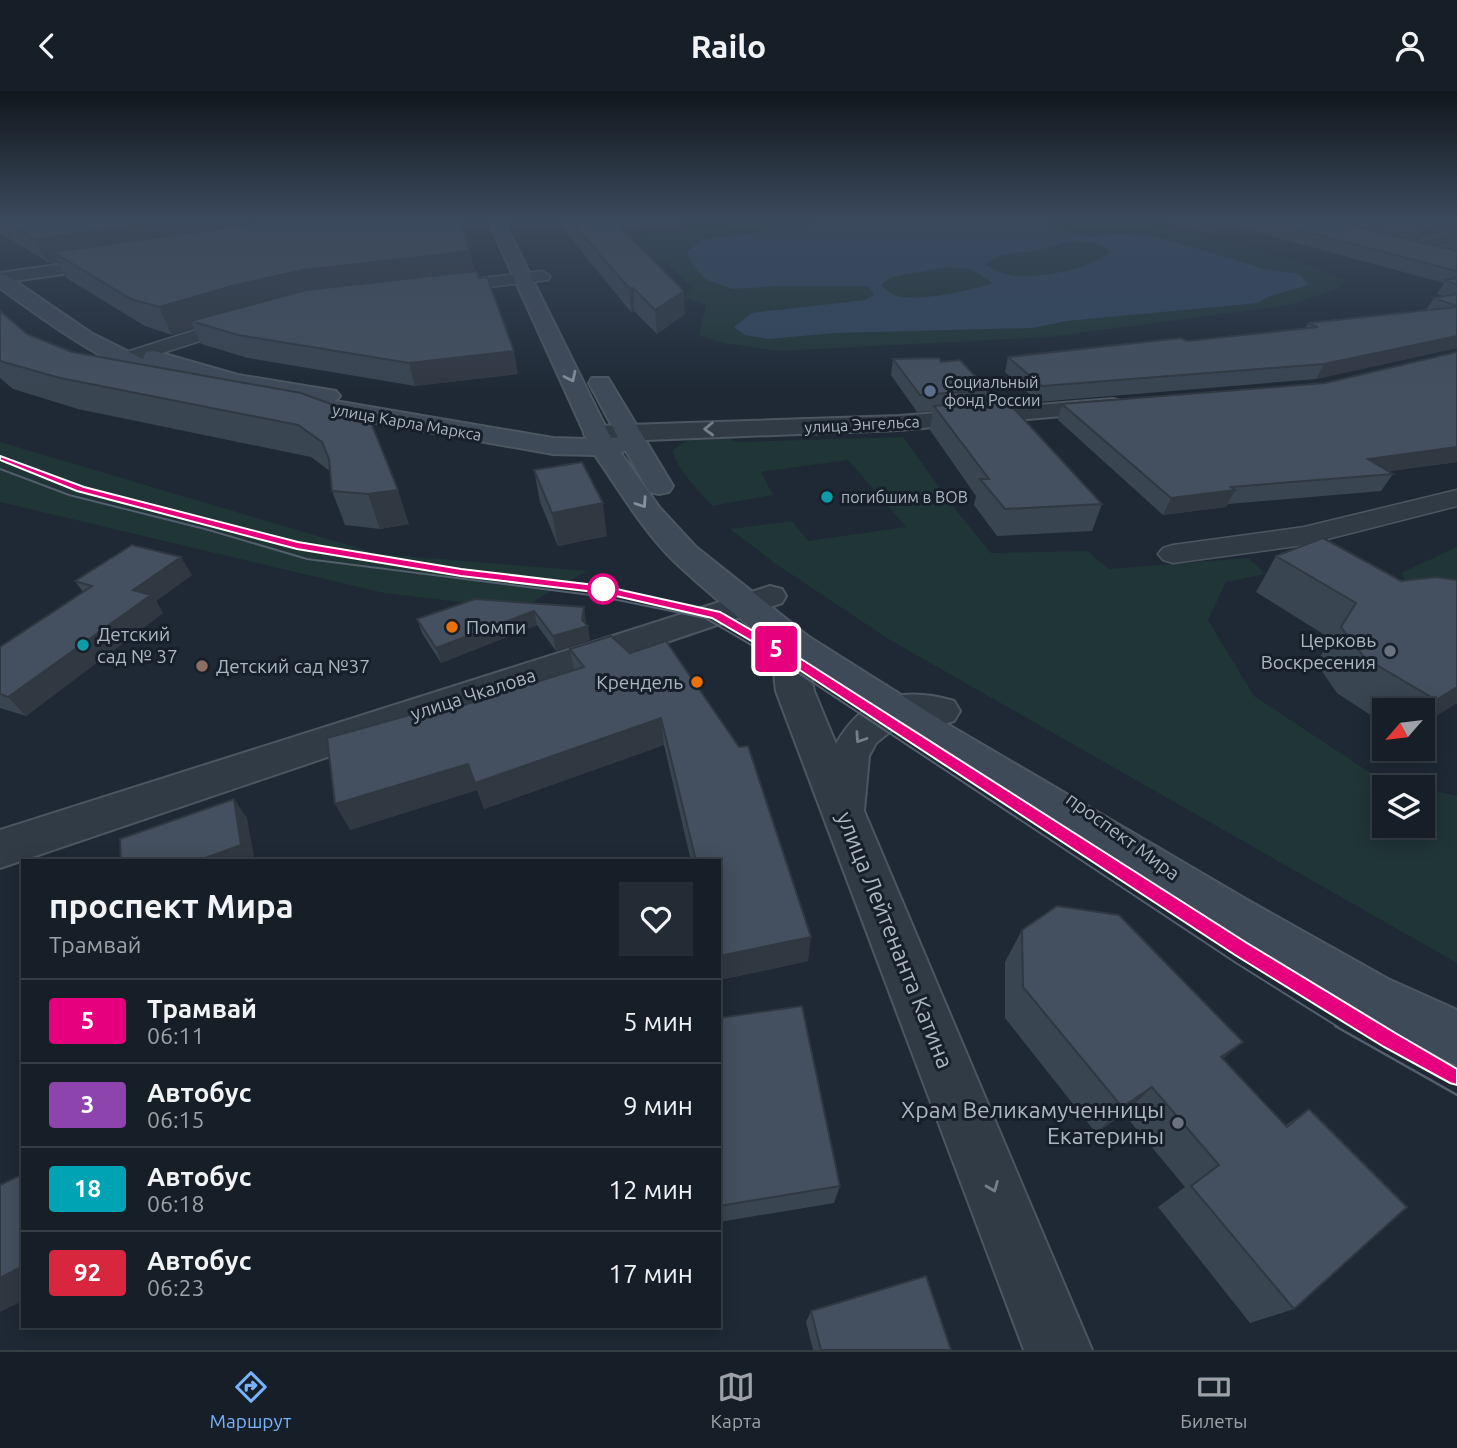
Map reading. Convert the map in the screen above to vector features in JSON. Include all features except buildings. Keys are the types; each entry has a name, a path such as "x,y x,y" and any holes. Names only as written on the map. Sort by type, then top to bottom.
{"main road":[{"name":"проспект Мира","path":"535,277 649,513 685,554 1017,757 1231,916"},
{"name":"проспект Мира","path":"536,277 566,321"},
{"name":"улица Карла Маркса","path":"6,278 91,345 132,356 152,371 224,388 501,439 553,446 615,439"},
{"name":"проспект Мира","path":"590,365 615,439"},
{"name":"проспект Мира","path":"758,600 797,645 894,709 1231,916"},
{"path":"1231,916 1370,996 1457,1038"}],"street":[{"path":"415,291 503,277"},
{"path":"132,356 261,316"},
{"name":"улица Энгельса","path":"615,439 899,423 1135,404"},
{"path":"1173,554 1304,536 1457,498"},
{"name":"улица Чкалова","path":"0,849 758,600"},
{"name":"улица Лейтенанта Катина","path":"797,645 791,668 795,691 1058,1350"},
{"path":"844,813 849,757 861,734 872,723 894,709 941,711"}],"green space":[{"path":"681,277 1335,277 1346,281 1335,290 1291,305 1049,337 780,351 723,343 699,335 706,305 684,297 691,287"},
{"path":"726,436 735,442 903,437 991,553 1087,551 1109,569 1248,558 1266,574 1226,582 1208,620 1254,696 1373,775 1372,838 1435,838 1435,791 1457,796 1457,963 890,640 776,564 730,529 792,521 808,541 906,527 848,460 761,472 773,495 712,506 684,473 672,450 691,438"},
{"path":"0,442 378,554 587,571 520,609 384,593 0,502"},
{"path":"1457,547 1457,607 1409,587 1401,573"}],"water":[{"path":"703,277 892,277 881,285 894,295 915,298 957,292 992,283 983,277 1302,277 1309,284 1258,303 1067,321 1032,328 835,333 768,339 745,335 734,327 752,313 865,300 874,295 868,286 732,289"}],"tram line":[{"name":"5","path":"0,458 80,489 297,545 461,572 603,589 716,615 793,660 1241,949 1391,1041 1457,1076"},
{"path":"0,469 69,495 205,529 307,559 598,596 705,618 791,668 1236,963 1338,1027"},
{"path":"278,541 364,557"},
{"path":"988,787 1370,1027"},
{"path":"1335,1026 1457,1095"},
{"path":"1367,1026 1457,1076"}],"place":[{"name":"Социальный фонд России","path":"930,391"},
{"name":"погибшим в ВОВ","path":"827,497"},
{"name":"Помпи","path":"452,627"},
{"name":"Детский сад № 37","path":"83,645"},
{"name":"Церковь Воскресения","path":"1390,651"},
{"name":"Детский сад №37","path":"202,666"},
{"name":"Крендель","path":"697,682"},
{"name":"Храм Великамученницы Екатерины","path":"1178,1123"}]}
